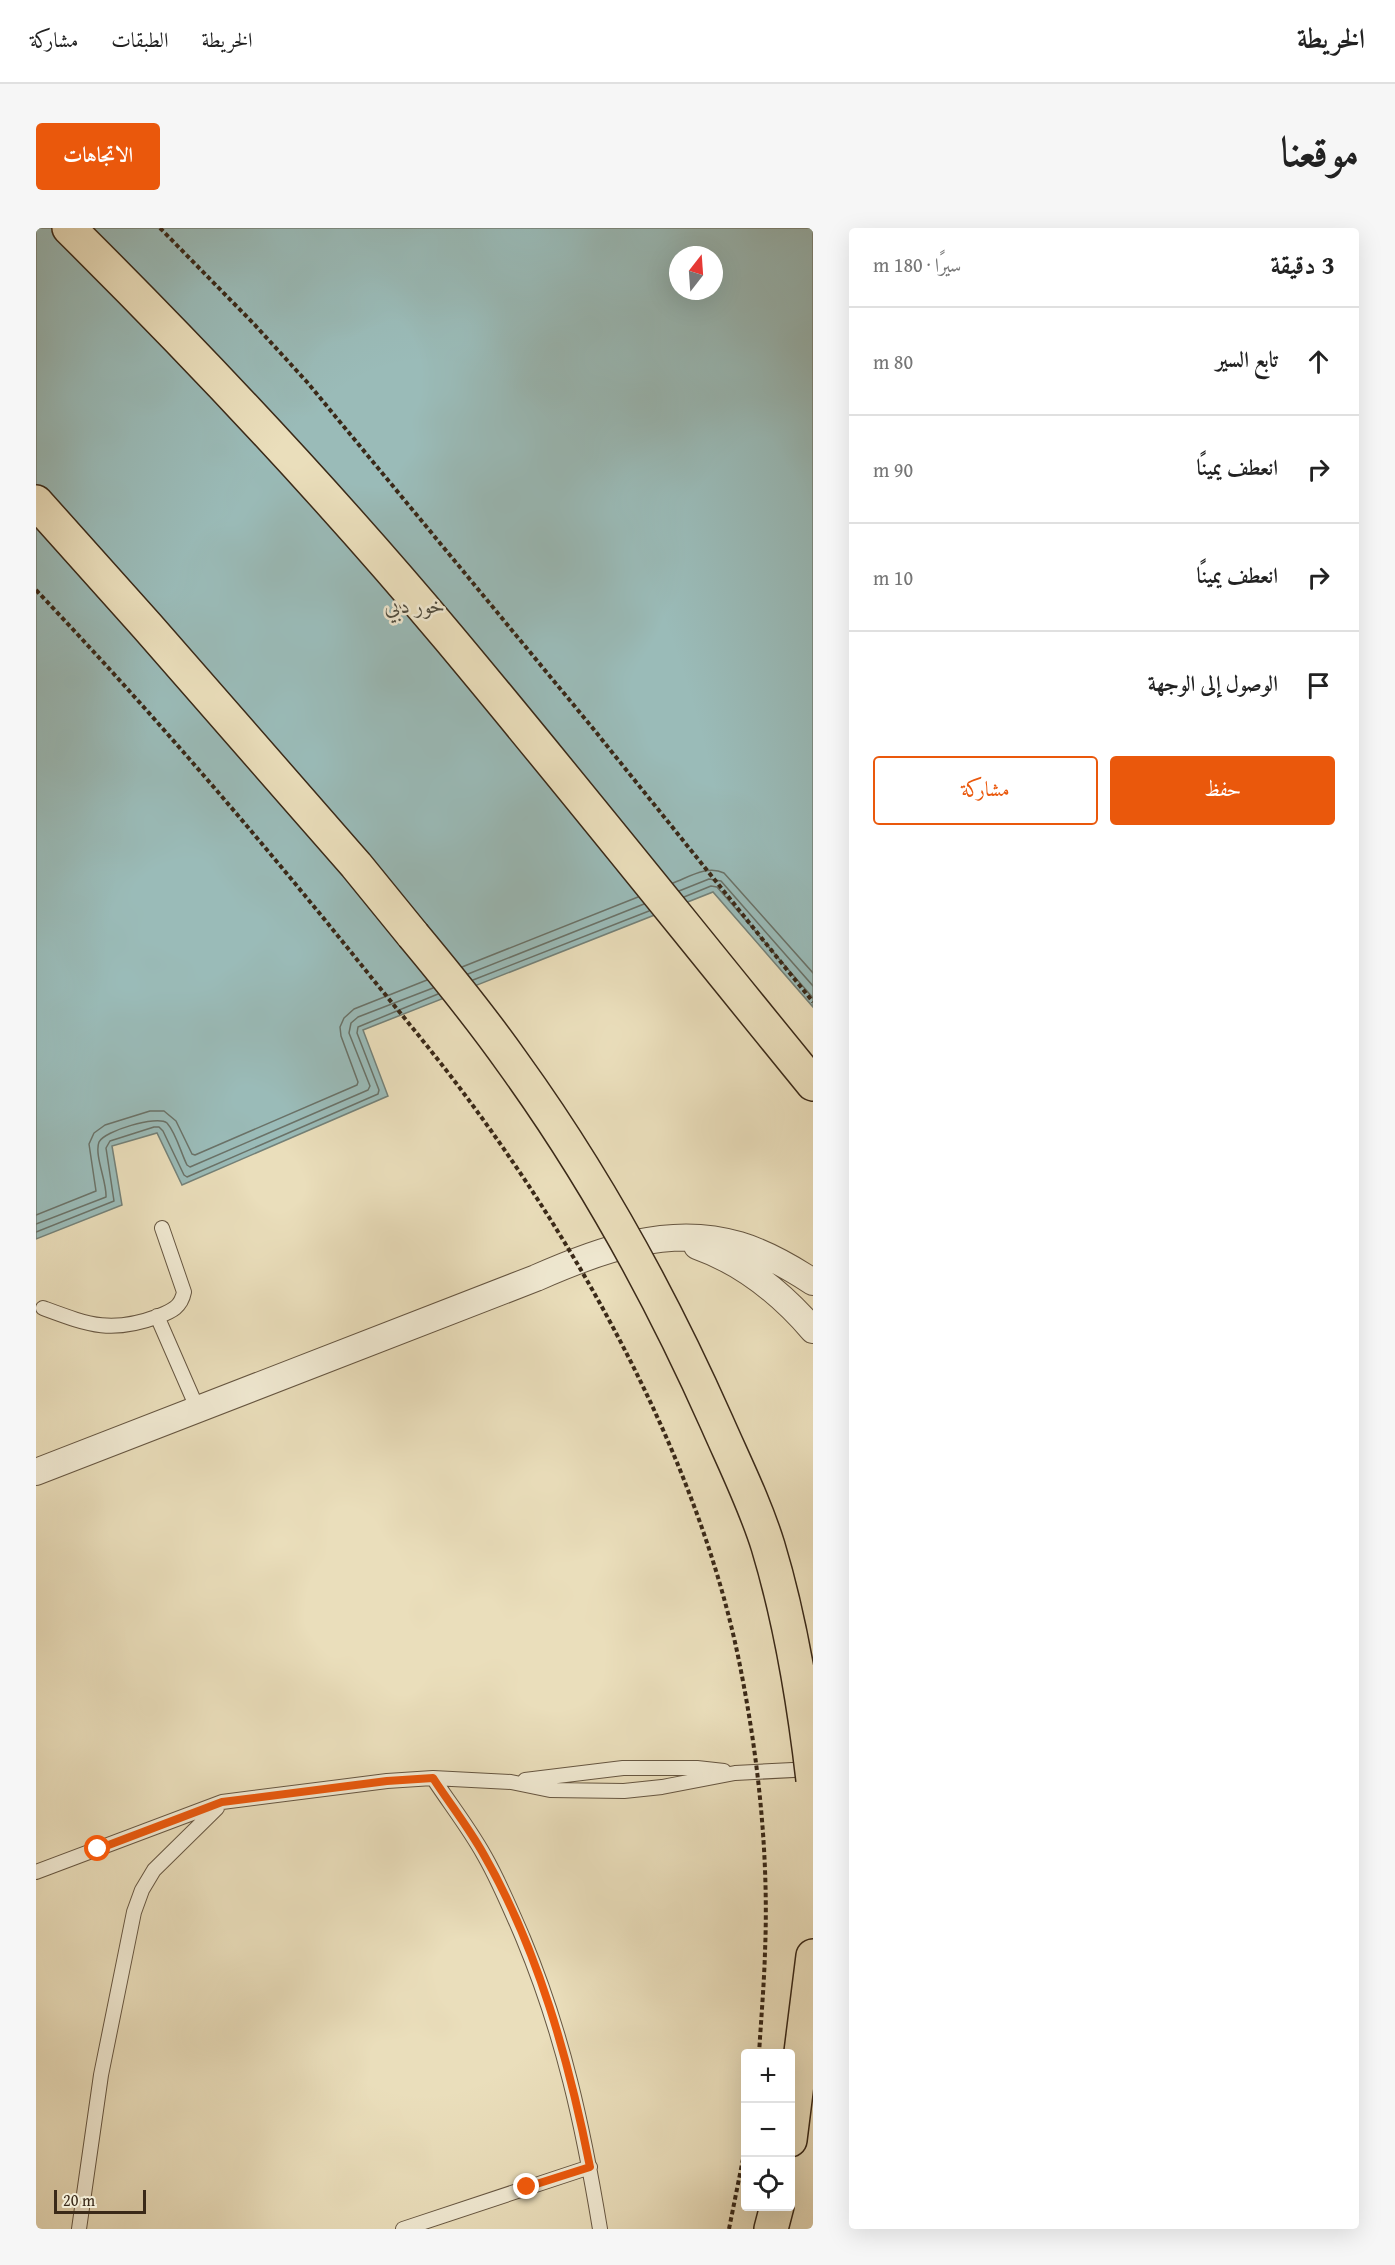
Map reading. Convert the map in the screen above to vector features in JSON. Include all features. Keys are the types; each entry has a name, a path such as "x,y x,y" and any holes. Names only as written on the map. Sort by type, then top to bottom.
{"main road":[{"path":"69,228 234,398 339,512 448,637 813,1084"},
{"path":"36,502 356,865 465,998 514,1063 578,1160 650,1283 693,1369 751,1500 768,1546 797,1665 813,1780"},
{"path":"795,2103 813,1956"},
{"path":"771,2229 776,2211"}],"street":[{"path":"36,1472 606,1250 674,1237 707,1238 739,1245 770,1257 813,1282"},
{"path":"674,1237 735,1264 763,1282 789,1304 813,1330"}],"lane":[{"path":"43,1308 96,1326 132,1325 177,1308 184,1292 162,1228"},
{"path":"158,1316 198,1410"},
{"path":"511,1782 623,1768 698,1768 735,1773"},
{"path":"36,1872 222,1802 387,1781 433,1778 511,1782 550,1790 624,1791 735,1773 813,1769"},
{"path":"433,1778 484,1855 513,1914 539,1976 560,2038 574,2091 600,2229"},
{"path":"79,2229 101,2075 134,1912 142,1890 154,1870 222,1802"},
{"path":"403,2229 590,2167"}],"path":[{"path":"159,228 254,324 329,407 591,726 813,1002"},
{"path":"36,590 124,682 296,885 465,1095 532,1192 593,1291 646,1395 682,1476 708,1543 737,1652 747,1706 757,1766 765,1882 765,1951 759,2049"},
{"path":"729,2229 743,2157"}],"water":[{"name":"خور دبي","path":"36,228 813,228 813,1007 713,892 363,1030 388,1096 182,1185 157,1133 112,1146 122,1205 36,1239"}],"route":[{"path":"98,1849 222,1802 387,1781 433,1778 484,1855 513,1914 539,1976 560,2038 577,2102 590,2167 527,2187"}]}
